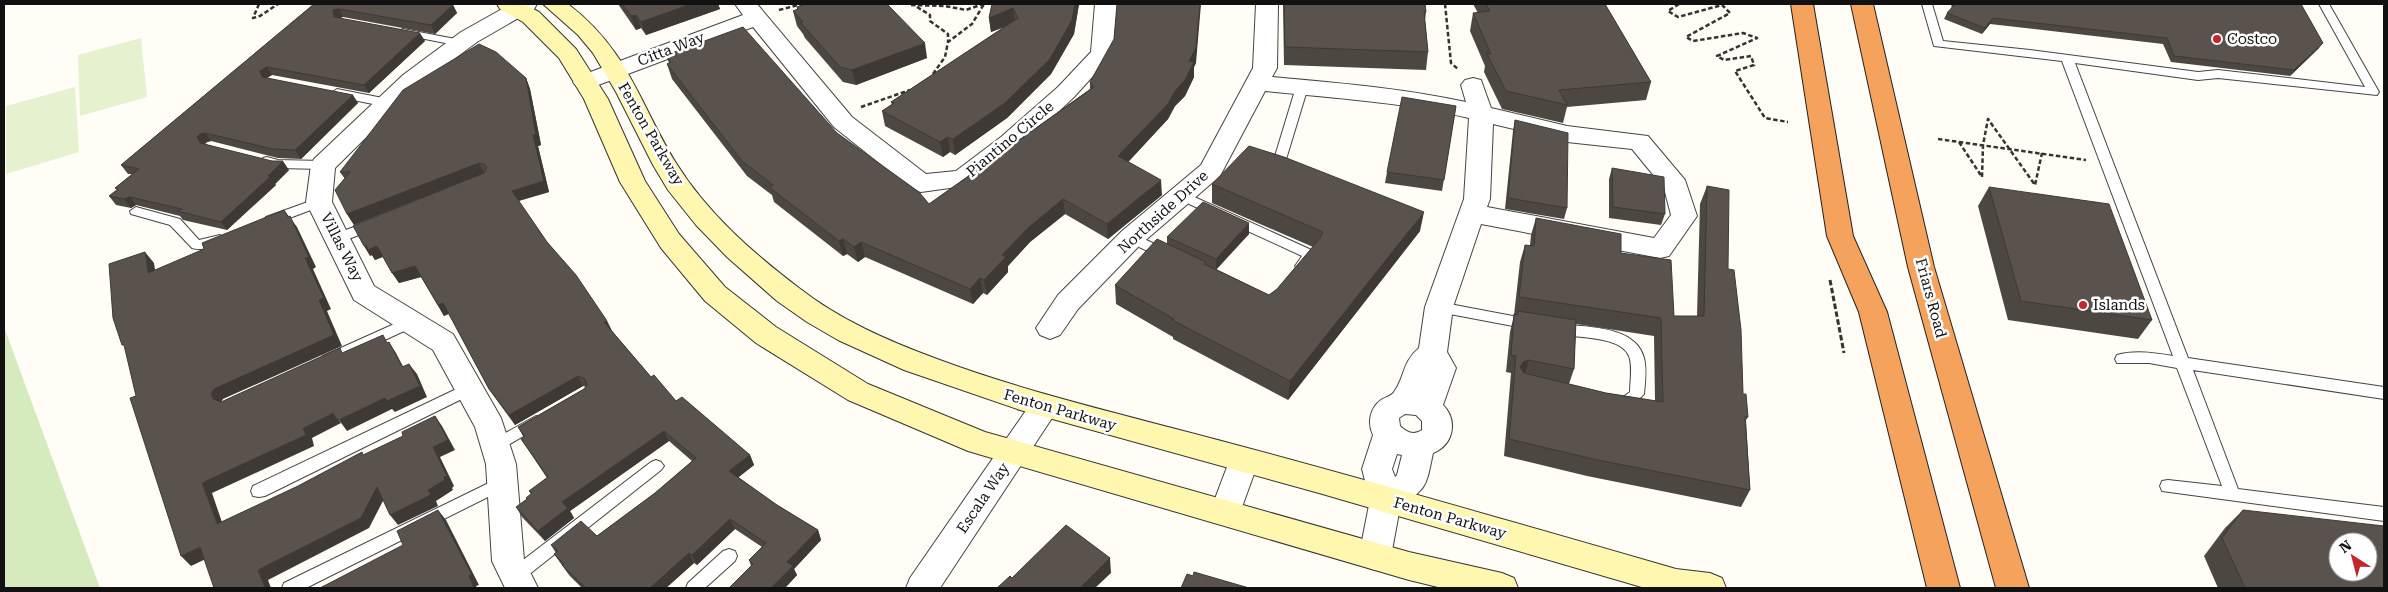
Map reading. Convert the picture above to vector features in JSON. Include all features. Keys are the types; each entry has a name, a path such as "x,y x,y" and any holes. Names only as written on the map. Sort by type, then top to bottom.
{"highway":[{"path":"1802,4 1840,236 1873,312 1944,588"},
{"name":"Friars Road","path":"1862,4 1921,268 2013,588"}],"street":[{"name":"Fenton Parkway","path":"554,4 580,25 601,47 665,165 693,205 730,246 789,296 833,326 888,351 961,380 1044,407 1244,460 1676,583 1710,588"},
{"name":"Piantino Circle","path":"752,10 842,122 921,183 962,179 1010,143 1066,92 1102,54 1106,4"},
{"name":"Northside Drive","path":"1050,328 1068,302 1131,238 1211,170 1265,68 1267,4"},
{"name":"Fenton Parkway","path":"517,5 568,54 596,99 633,182 670,241 715,294 766,335 858,392 979,442 1375,556 1502,588"},
{"path":"323,165 411,80 517,5"},
{"name":"Citta Way","path":"585,82 615,71 752,10"},
{"path":"1257,83 1436,103 1567,134 1639,142 1676,186 1684,216 1660,249 1472,213"},
{"path":"1416,405 1442,368 1433,354 1439,307 1477,199 1481,114 1473,85"},
{"name":"Villas Way","path":"323,165 319,202 364,293 412,321 443,342 490,426 501,464 508,561 519,581"},
{"path":"1397,404 1416,405 1436,417 1438,432 1435,438 1420,446 1402,444 1388,434 1384,428 1385,414 1397,404"},
{"name":"Escala Way","path":"922,588 1044,407"},
{"path":"1375,556 1386,500 1377,469 1388,434"},
{"path":"1386,500 1410,482 1420,446"},
{"path":"1226,512 1244,460"}],"lane":[{"path":"1927,4 1938,44 2067,58 2198,76 2218,74 2378,94"},
{"path":"2324,4 2378,94"},
{"path":"392,30 461,43"},
{"path":"2067,58 2233,494"},
{"path":"1278,166 1302,87"},
{"path":"320,90 388,103"},
{"path":"259,159 278,164 323,165"},
{"path":"1181,195 1311,255 1293,276"},
{"path":"255,226 319,202"},
{"path":"136,211 175,222 197,245 210,244 228,237"},
{"path":"338,238 384,220"},
{"path":"1131,238 1182,263"},
{"path":"1439,307 1615,338 1630,344 1637,356 1637,394 1626,403 1599,401"},
{"path":"316,365 412,321"},
{"path":"2122,359 2149,358 2384,393"},
{"path":"259,491 469,389"},
{"path":"496,445 552,413"},
{"path":"519,581 656,466"},
{"path":"290,588 503,482"},
{"path":"2168,486 2233,494 2382,518"},
{"path":"694,588 729,556"}],"path":[{"path":"259,4 254,18 278,4"},
{"path":"907,4 921,8 930,15 930,22 948,34 945,57 935,73 928,78"},
{"path":"911,5 945,6 966,10 984,4"},
{"path":"948,42 972,24 984,4"},
{"path":"1445,4 1451,63 1473,85"},
{"path":"1678,4 1668,11 1678,17 1722,5 1730,13 1686,37 1693,41 1743,33 1756,38 1717,56 1724,60 1751,56 1754,65 1735,71 1765,118 1788,122"},
{"path":"838,115 915,88"},
{"path":"1959,142 1982,177 1983,145 1988,119 2035,185 2042,154"},
{"path":"1938,139 2106,163"}],"green space":[{"path":"141,38 147,97 80,116 78,55"},
{"path":"75,87 79,152 6,174 6,106"},
{"path":"4,327 100,588 4,588"}],"building":[{"path":"314,4 453,5 431,25 339,9 333,10 334,17 420,33 364,85 267,67 260,71 262,77 353,95 295,150 273,149 205,133 200,134 197,137 200,143 272,161 283,161 268,176 270,177 221,222 177,211 182,209 130,197 124,199 109,196 118,189 115,188 139,169 121,165"},
{"path":"622,4 691,4 641,22 636,15 631,16"},
{"path":"806,4 887,4 925,43 852,70 840,67 801,23 803,22 793,11 798,9 797,7"},
{"path":"992,4 1075,4 1072,20 1050,59 1005,103 953,139 948,137 940,142 882,111 894,103 891,102 1018,18 1013,8 989,18"},
{"path":"1117,4 1200,4 1196,48 1189,61 1194,62 1185,80 1175,91 1168,104 1118,156 1161,180 1107,224 1063,199 1029,227 1002,255 1006,257 984,280 980,278 970,289 861,242 854,247 843,239 839,241 769,187 773,185 742,161 667,64 671,62 666,55 743,27 837,133 919,192 929,204 1094,87 1090,82 1114,39"},
{"path":"1284,4 1425,4 1428,52 1285,47"},
{"path":"1486,4 1605,4 1651,82 1559,90 1567,105 1506,91 1487,54 1491,54 1473,13 1490,11"},
{"name":"Costco","path":"1955,4 2301,4 2323,43 2294,70 2174,56 2167,38 1993,18 1985,28 1947,13"},
{"path":"479,44 496,52 526,78 536,135 533,135 544,181 512,191 547,242 576,275 607,321 604,322 651,377 654,375 676,401 682,397 750,455 729,471 777,505 818,530 787,562 793,566 771,588 729,588 753,564 749,560 766,543 730,519 692,555 689,553 650,588 586,588 562,565 564,564 554,554 558,551 551,545 581,521 597,536 655,493 696,458 664,431 562,502 568,508 538,531 516,507 532,493 529,491 548,477 521,439 525,437 518,427 584,389 587,385 585,379 578,376 509,415 489,389 443,303 438,305 415,266 392,273 377,246 368,250 353,226 484,173 487,167 479,163 347,214 335,190 350,172 340,172 403,90"},
{"path":"1402,97 1456,106 1444,180 1387,172"},
{"path":"1515,120 1568,133 1567,208 1508,198"},
{"path":"1249,146 1284,157 1424,212 1290,381 1172,320 1174,319 1115,285 1157,239 1269,295 1277,289 1321,237 1323,232 1212,184"},
{"path":"1612,168 1664,177 1665,214 1613,207"},
{"path":"1707,186 1729,190 1728,269 1734,270 1741,330 1743,394 1746,394 1748,417 1745,417 1750,490 1593,459 1509,439 1516,356 1511,355 1514,314 1517,315 1518,311 1576,320 1574,369 1529,360 1523,362 1520,367 1524,373 1606,393 1663,402 1661,318 1519,297 1525,245 1534,246 1536,218 1621,234 1621,253 1671,260 1674,316 1704,316"},
{"path":"1989,187 2109,204 2152,320 2021,301"},
{"path":"1203,202 1249,223 1216,259 1167,237"},
{"path":"284,210 288,217 290,216 309,257 305,258 324,298 319,300 334,335 214,389 211,394 213,399 221,402 340,348 342,353 383,335 387,343 389,342 402,367 409,364 420,386 387,401 385,398 339,420 333,413 303,428 306,435 202,483 217,524 298,486 362,452 363,455 403,436 402,432 435,416 448,440 433,447 447,476 444,477 445,480 428,490 431,495 390,515 377,487 361,518 258,570 265,588 214,588 200,547 181,556 130,398 136,396 124,345 122,345 113,318 109,264 145,252 148,273 204,249 202,243"},
{"path":"438,510 472,575 469,576 474,588 320,588 403,545 397,531"},
{"path":"2243,510 2384,526 2384,588 2245,588 2222,538"},
{"path":"1066,525 1110,558 1080,588 997,588 1010,576 1012,578"},
{"path":"1194,572 1249,588 1181,588 1187,574 1193,576"}],"place":[{"name":"Costco","path":"2217,39"},
{"name":"Islands","path":"2083,305"}]}
